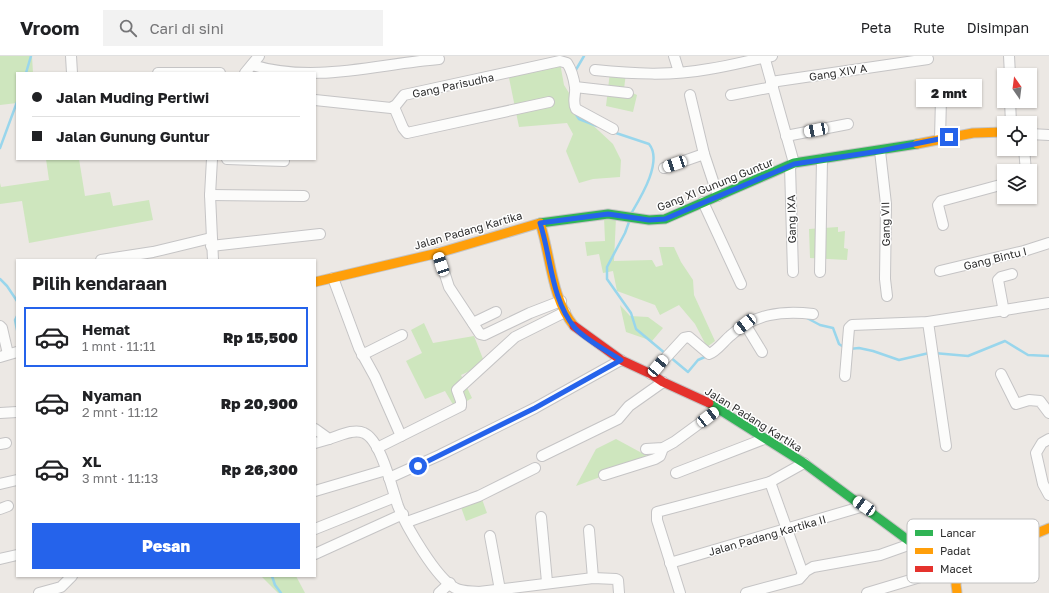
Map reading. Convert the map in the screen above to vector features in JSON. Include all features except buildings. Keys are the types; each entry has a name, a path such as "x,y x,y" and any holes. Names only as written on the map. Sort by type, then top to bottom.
{"street":[{"path":"72,56 72,72"},
{"path":"246,72 259,56"},
{"path":"674,56 679,72"},
{"path":"595,70 643,74 707,70 767,56"},
{"name":"Gang IXA","path":"767,56 772,85 786,136 792,165 793,272"},
{"path":"1009,56 1010,68"},
{"path":"252,65 283,72 330,72 356,71 439,59"},
{"name":"Gang XIV A","path":"731,95 772,85 928,59"},
{"name":"Gang Parisudha","path":"394,107 404,95 560,61 567,63 570,67 575,87"},
{"path":"612,129 576,109 574,102 575,87 628,92"},
{"path":"690,94 704,154 718,196"},
{"path":"940,139 941,98"},
{"path":"316,100 394,107 403,128 407,132 549,102"},
{"path":"786,136 848,124"},
{"name":"Gang XI Gunung Guntur","path":"540,223 608,214 649,220 665,219 792,165 822,159 880,151 973,133 997,132"},
{"path":"1037,134 1049,135"},
{"name":"Gang VII","path":"880,151 886,204 885,280 887,296"},
{"path":"664,168 704,154"},
{"path":"820,272 822,159"},
{"path":"212,160 210,195 213,259"},
{"path":"256,160 284,161"},
{"path":"943,225 938,205 941,201 997,186"},
{"path":"210,195 304,196"},
{"path":"703,202 742,284"},
{"name":"Jalan Padang Kartika","path":"316,282 438,252 540,223 561,301 577,329 621,360 651,374 663,382 706,400 764,439 804,463 864,506 907,540"},
{"path":"108,259 211,242 320,234"},
{"name":"Gang Bintu I","path":"940,271 1024,251 1049,242"},
{"path":"438,252 449,287 480,334 484,335 530,313 561,301"},
{"path":"1004,312 998,280 1001,276 1012,274"},
{"path":"333,278 347,319 362,355 375,377 401,436"},
{"path":"845,376 850,326 928,322 1004,312 1049,303"},
{"path":"473,323 496,312"},
{"path":"377,448 461,406 457,390 516,337 566,312"},
{"path":"651,374 684,338 689,337 706,353 711,353 745,324 756,318 777,313 800,312 813,314"},
{"path":"928,322 946,446"},
{"path":"745,324 762,352"},
{"path":"0,326 8,355"},
{"path":"362,355 402,335"},
{"path":"316,491 388,474 440,456 535,408 621,360"},
{"path":"1001,374 1016,404 1029,400 1040,401 1049,413"},
{"path":"542,456 561,445 618,419 629,406 663,382"},
{"path":"646,449 663,448 683,437 719,409"},
{"path":"0,413 16,412"},
{"path":"316,430 329,439"},
{"path":"316,443 357,431 369,436 377,448 388,474 395,497 405,518 426,555 453,588"},
{"path":"676,472 764,439"},
{"path":"1049,439 1042,443 1036,452 1043,484 1049,495"},
{"path":"604,475 655,460 660,456 663,448"},
{"path":"680,593 657,520 657,512 770,482 804,463"},
{"path":"316,554 405,518 479,496 535,468"},
{"path":"0,484 16,480"},
{"path":"770,482 803,574"},
{"path":"316,529 395,497"},
{"name":"Jalan Padang Kartika II","path":"670,562 786,530 864,506"},
{"path":"541,517 547,582"},
{"path":"1039,533 1049,528"},
{"path":"589,530 593,578"},
{"path":"490,536 500,590"},
{"path":"746,593 799,579 803,574 820,565 880,554 907,546"},
{"path":"0,559 16,555"},
{"path":"61,577 61,586"},
{"path":"39,593 61,586 71,577"},
{"path":"439,593 453,588 471,591 527,589 547,582 593,578 618,580 619,593"},
{"path":"868,593 907,581"},
{"path":"957,583 958,593"}],"green space":[{"path":"0,56 32,56 33,72 16,72 16,103 0,105"},
{"path":"560,63 564,85 584,117 613,144 621,160 620,177 593,179 579,183 566,151 573,134 567,123 519,127 508,73"},
{"path":"610,72 626,73 624,89 637,95 633,112 606,106"},
{"path":"46,160 79,160 85,196 110,192 113,206 149,200 153,220 29,243 22,201 0,204 0,183 1,187 49,180"},
{"path":"604,217 616,217 614,261 652,260 656,267 663,265 659,247 674,247 681,262 693,280 694,295 715,341 707,347 695,324 679,305 660,315 655,305 617,291 613,271 603,273 599,254 587,256 585,242 605,241"},
{"path":"838,227 838,232 845,231 844,248 848,249 847,260 810,258 809,229"},
{"path":"620,305 630,316 648,317 663,328 652,341 626,332"},
{"path":"424,323 433,343 474,336 485,364 461,375 472,398 455,408 445,391 425,399 406,361 422,353 411,330"},
{"path":"616,439 651,458 576,486 596,449"},
{"path":"479,491 487,513 466,521 458,499"},
{"path":"262,577 297,577 305,593 278,593"}],"waterway":[{"path":"26,72 31,56"},
{"path":"574,73 584,56"},
{"path":"0,148 16,105"},
{"path":"575,113 579,119 597,126"},
{"path":"613,132 649,144 653,151 654,160 649,179 632,212"},
{"path":"629,222 625,233 607,267 607,279 631,313 636,329 666,354"},
{"path":"0,279 7,286 16,300"},
{"path":"805,317 820,325 833,328 839,344 845,348"},
{"path":"16,318 16,325"},
{"path":"934,353 968,356 1005,341 1028,355 1049,356"},
{"path":"849,349 859,348 873,351 899,360 929,353"},
{"path":"670,357 688,372 698,360 707,356"},
{"path":"272,577 275,585 281,593"}],"traffic: fast":[{"path":"540,223 608,214 649,220 665,219 794,163 917,144"},
{"path":"709,403 804,463 907,539"}],"traffic: slow":[{"path":"917,144 973,133 997,132"},
{"path":"316,282 438,253 540,223 556,290 566,315 574,326"},
{"path":"1039,532 1049,528"},
{"path":"956,583 957,593"}],"traffic: jam":[{"path":"574,326 621,360 651,374 663,382 709,403"}],"route":[{"path":"418,466 535,408 621,360 577,329 568,318 555,284 546,241 540,223 608,214 649,220 665,219 794,164 880,151 949,137"}]}
